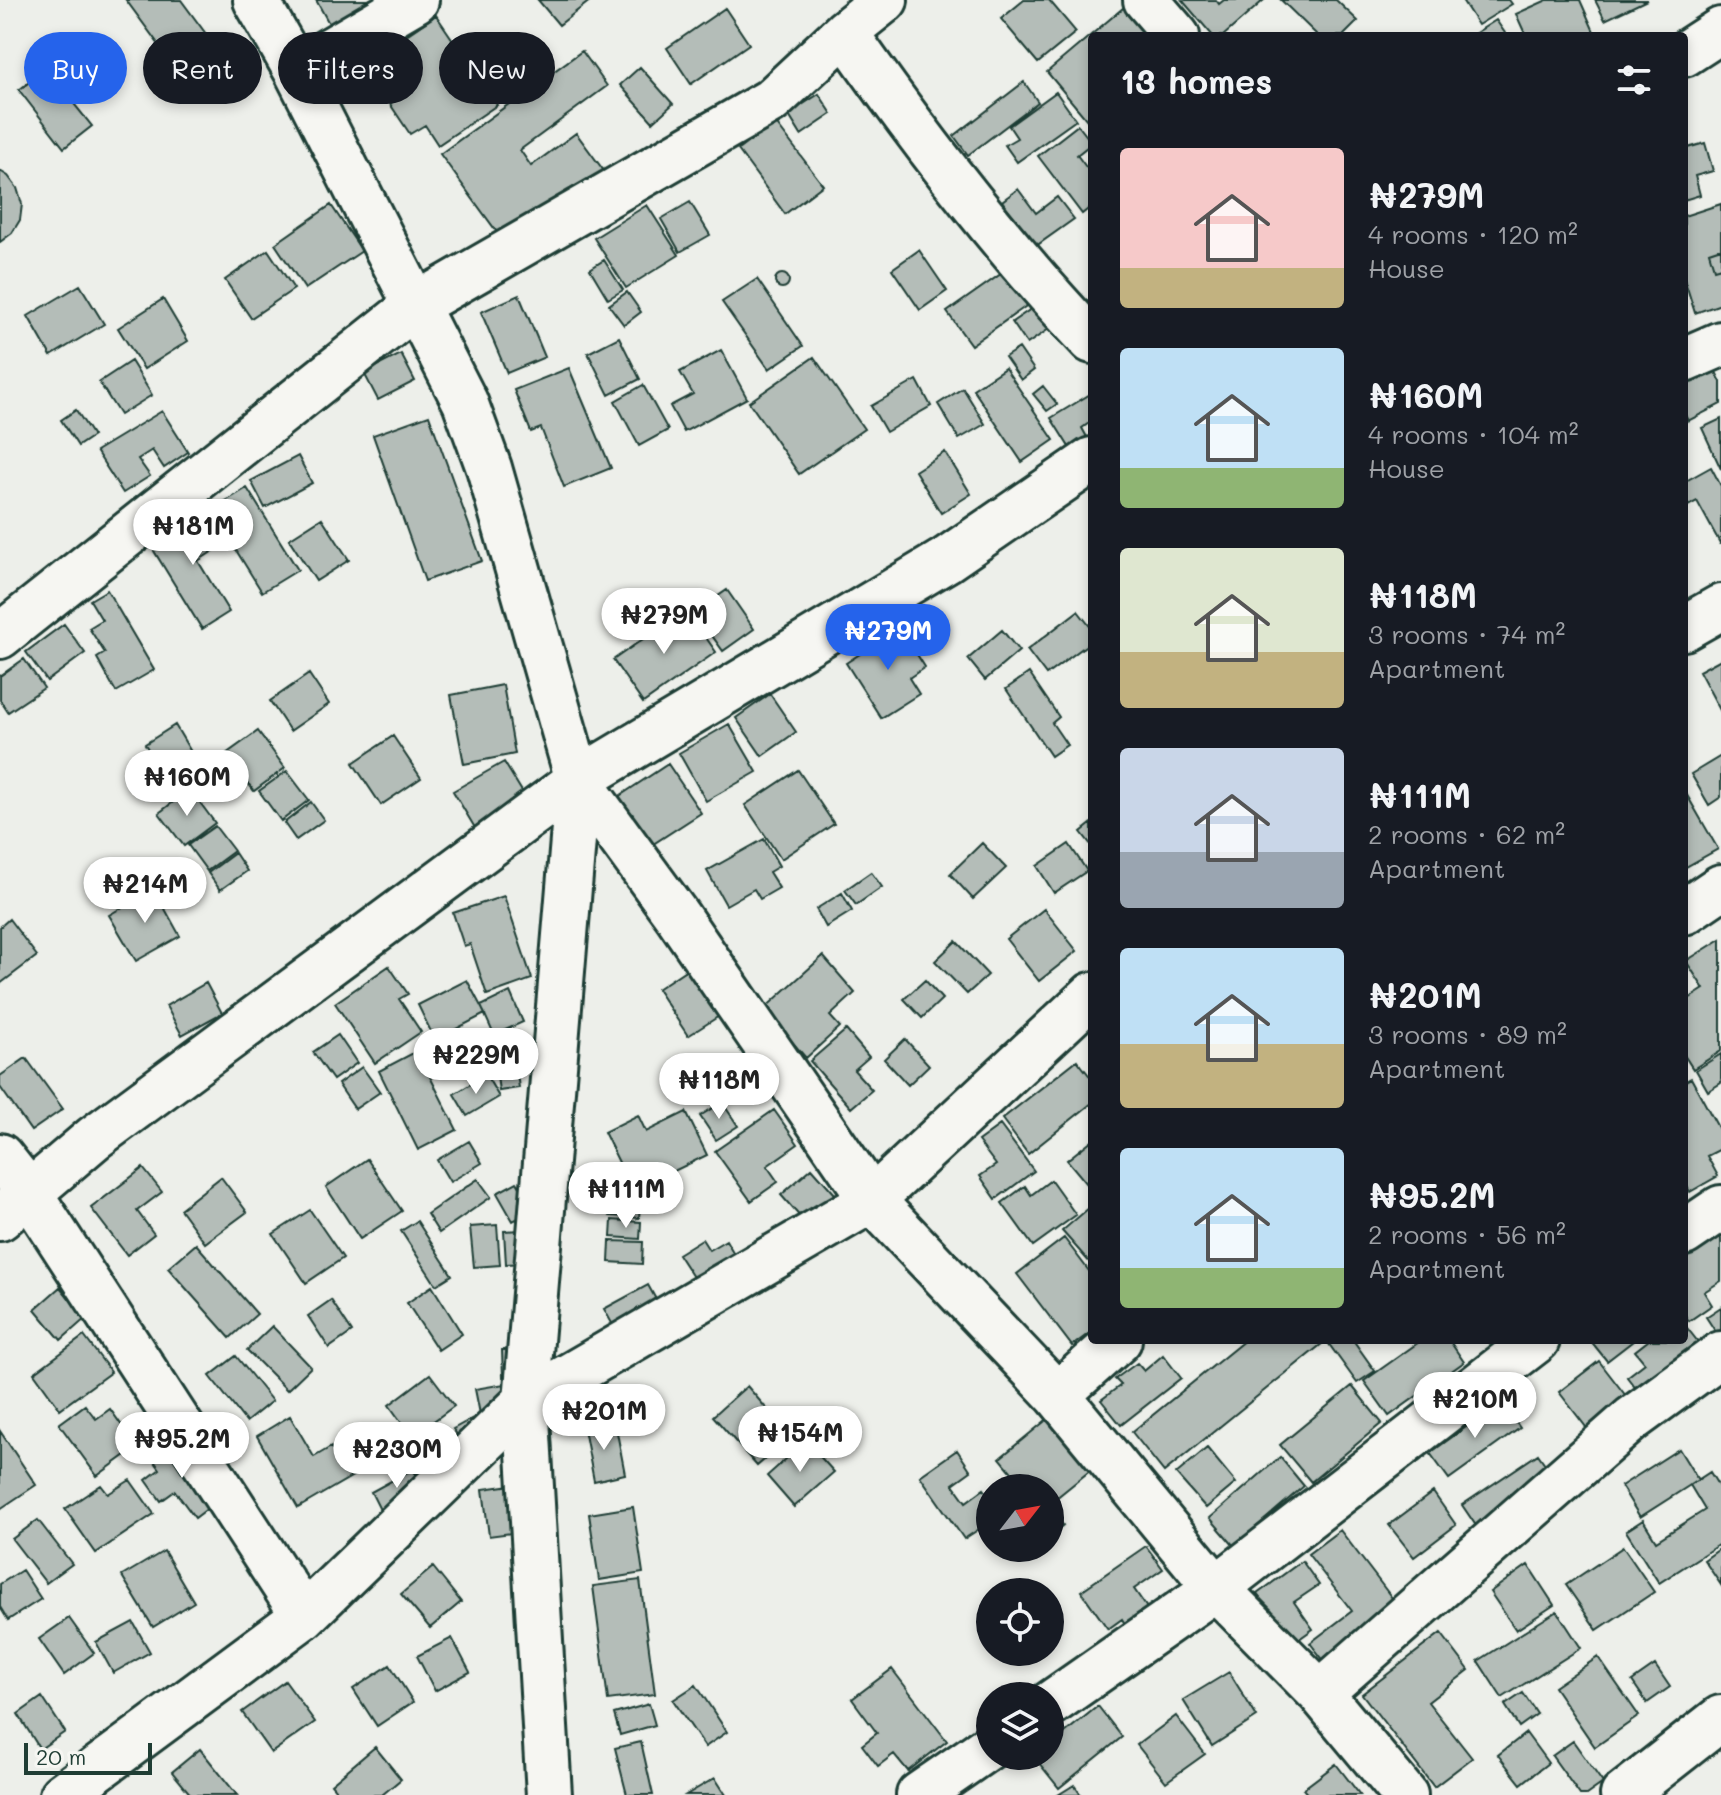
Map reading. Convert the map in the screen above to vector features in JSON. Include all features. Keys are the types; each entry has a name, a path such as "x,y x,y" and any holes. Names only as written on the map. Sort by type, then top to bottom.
{"street":[{"path":"256,0 278,38"},
{"path":"361,32 416,0"},
{"path":"0,636 416,305 771,101 845,32 885,0"},
{"path":"1146,0 1174,32"},
{"path":"1716,0 1721,15"},
{"path":"1688,51 1721,30"},
{"path":"845,32 922,142 970,203 1088,336"},
{"path":"313,104 465,402 489,468 578,780 687,929 872,1200 1057,1395 1216,1588 1320,1693 1405,1795"},
{"path":"1688,358 1721,344"},
{"path":"15,1206 94,1138 578,780 946,560 1087,471"},
{"path":"1688,626 1721,607"},
{"path":"549,1795 526,1401 578,780"},
{"path":"1688,909 1721,887"},
{"path":"62,1795 304,1616 526,1401 872,1200 1088,999"},
{"path":"0,1156 15,1206 304,1616"},
{"path":"1688,1230 1721,1208"},
{"path":"1057,1395 1114,1344"},
{"path":"1064,1694 1216,1588 1532,1344"},
{"path":"1320,1693 1632,1419 1721,1354"},
{"path":"1623,1795 1721,1718"},
{"path":"919,1795 976,1756"}],"building":[{"path":"126,0 181,0 205,32 150,32"},
{"path":"316,0 392,0 342,32 334,32"},
{"path":"538,0 591,0 559,25"},
{"path":"1024,0 1049,0 1076,32 1038,63 1001,19"},
{"path":"1182,0 1216,0 1219,4 1224,0 1264,0 1228,32 1210,32"},
{"path":"1281,0 1336,0 1358,21 1347,32 1314,32"},
{"path":"1462,0 1509,0 1512,4 1478,25"},
{"path":"1547,0 1580,0 1594,32 1524,32 1516,14"},
{"path":"1595,0 1647,0 1605,20"},
{"path":"1129,3 1154,32 1095,32"},
{"path":"725,8 749,44 691,84 667,48"},
{"path":"436,15 448,32 439,32 439,104 497,105 438,145 425,125 410,134 390,104 423,104 423,32 411,32"},
{"path":"1496,20 1504,32 1477,32"},
{"path":"1088,38 1088,121 1047,72"},
{"path":"582,51 607,86 520,150 531,166 576,133 604,171 505,243 440,154 509,104 555,104 555,71"},
{"path":"640,67 673,104 653,122 620,85"},
{"path":"1024,82 1038,102 968,155 954,136"},
{"path":"1056,92 1076,120 1017,162 1005,145 1017,138 1009,126"},
{"path":"819,94 832,114 801,135 788,114"},
{"path":"30,104 74,104 92,126 64,148"},
{"path":"775,122 823,185 785,214 738,150"},
{"path":"1078,125 1088,138 1088,146 1077,155 1088,170 1088,209 1082,214 1038,156"},
{"path":"1705,143 1713,171 1695,176 1700,195 1688,199 1688,148"},
{"path":"0,171 17,188 22,204 20,220 12,233 0,242"},
{"path":"1018,189 1036,213 1057,197 1074,219 1036,246 1002,201"},
{"path":"690,202 710,235 680,252 661,219"},
{"path":"1721,204 1721,248 1709,252 1714,269 1721,267 1721,304 1695,313 1688,291 1688,215"},
{"path":"331,205 362,251 305,289 275,244"},
{"path":"647,205 679,255 626,288 594,238"},
{"path":"1721,248 1721,267 1714,269 1709,252"},
{"path":"268,250 294,289 251,318 225,280"},
{"path":"919,250 947,291 920,310 892,269"},
{"path":"604,260 623,290 608,299 590,269"},
{"path":"1008,269 1032,302 971,345 947,312"},
{"path":"782,274 789,281 782,288 775,281"},
{"path":"757,279 803,346 769,369 722,302"},
{"path":"80,285 104,324 51,356 28,316"},
{"path":"627,292 641,312 624,325 609,305"},
{"path":"519,295 545,357 507,373 481,312"},
{"path":"163,299 188,341 144,369 118,328"},
{"path":"1034,307 1049,329 1027,344 1012,322"},
{"path":"619,337 640,379 609,395 588,353"},
{"path":"1019,348 1034,370 1021,380 1005,357"},
{"path":"721,350 747,398 684,432 670,406 693,394 680,372"},
{"path":"1706,352 1721,382 1721,404 1688,421 1688,360"},
{"path":"401,354 415,381 378,400 364,373"},
{"path":"814,357 864,429 799,474 749,402"},
{"path":"131,361 152,395 120,415 99,382"},
{"path":"569,368 611,468 564,487 541,428 531,432 514,390"},
{"path":"1005,368 1054,440 1022,462 973,389"},
{"path":"917,380 931,406 886,432 871,406"},
{"path":"643,385 668,430 639,446 615,401"},
{"path":"1043,386 1057,404 1047,411 1033,394"},
{"path":"963,388 985,424 959,439 938,404"},
{"path":"1088,395 1088,424 1082,428 1088,439 1071,450 1051,418"},
{"path":"76,410 93,436 78,446 61,420"},
{"path":"162,411 188,452 164,468 152,450 138,459 150,476 123,493 96,451"},
{"path":"429,415 482,561 425,581 373,435"},
{"path":"1721,419 1721,469 1702,428"},
{"path":"945,452 971,494 941,513 915,471"},
{"path":"298,456 312,483 265,508 251,481"},
{"path":"1711,467 1721,486 1721,545 1697,501 1688,506 1688,480"},
{"path":"247,488 298,570 262,592 211,510"},
{"path":"199,509 221,546 198,561 229,612 202,629 154,551 175,538 169,527"},
{"path":"322,518 349,560 316,581 289,539"},
{"path":"107,590 154,670 116,692 97,658 105,653 89,628 102,620 90,600"},
{"path":"727,590 754,629 723,651 695,612"},
{"path":"686,609 716,652 643,703 613,660"},
{"path":"1078,611 1088,624 1088,644 1046,675 1027,650"},
{"path":"64,624 85,653 47,681 26,652"},
{"path":"900,628 925,667 909,678 919,694 881,718 846,663"},
{"path":"1002,630 1019,651 985,680 968,659"},
{"path":"24,659 44,688 8,712 0,700 0,676"},
{"path":"1721,659 1721,712 1699,671"},
{"path":"1029,673 1059,717 1052,723 1067,745 1051,756 1006,689"},
{"path":"309,674 329,704 290,731 270,701"},
{"path":"503,685 515,754 464,764 451,695"},
{"path":"770,694 796,732 762,756 736,718"},
{"path":"729,724 757,772 706,801 679,753"},
{"path":"175,725 191,752 161,771 145,744"},
{"path":"258,731 285,768 254,791 226,754"},
{"path":"393,736 421,778 381,805 353,763"},
{"path":"1721,756 1721,797 1709,805 1691,774"},
{"path":"504,762 529,803 478,833 453,791"},
{"path":"668,764 701,813 650,846 618,797"},
{"path":"798,770 834,824 781,859 745,805"},
{"path":"287,771 309,800 281,821 259,791"},
{"path":"190,789 215,823 184,846 159,813"},
{"path":"1688,797 1718,849 1688,866"},
{"path":"311,802 324,820 296,840 284,823"},
{"path":"215,826 234,851 207,871 188,845"},
{"path":"1088,826 1088,841 1081,832"},
{"path":"764,839 779,866 769,872 779,888 760,899 754,889 726,905 707,871"},
{"path":"982,843 1006,868 973,899 950,874"},
{"path":"1069,844 1087,871 1054,893 1037,866"},
{"path":"235,853 247,871 220,890 208,873"},
{"path":"871,872 882,887 856,905 845,890"},
{"path":"154,889 180,936 136,961 109,915"},
{"path":"842,893 852,911 826,927 816,909"},
{"path":"504,896 532,979 487,995 470,944 464,946 453,913"},
{"path":"1044,909 1077,951 1039,981 1006,939"},
{"path":"9,919 37,956 0,984 0,927"},
{"path":"1721,939 1721,1051 1693,1069 1688,1061 1688,999 1704,989 1688,960"},
{"path":"956,941 988,975 967,994 935,961"},
{"path":"823,956 855,993 830,1016 840,1027 806,1058 764,1009"},
{"path":"696,963 727,1011 688,1036 657,989"},
{"path":"389,966 408,994 399,999 421,1032 375,1063 335,1003"},
{"path":"467,980 485,1014 435,1040 418,1005"},
{"path":"925,980 942,999 922,1018 904,999"},
{"path":"206,983 222,1013 182,1035 166,1006"},
{"path":"510,992 523,1022 494,1035 481,1006"},
{"path":"846,1030 869,1057 854,1070 872,1090 851,1108 810,1061"},
{"path":"338,1035 357,1063 333,1080 313,1052"},
{"path":"518,1037 519,1060 497,1060 496,1038"},
{"path":"905,1039 929,1065 908,1085 884,1059"},
{"path":"417,1051 457,1130 418,1150 379,1071"},
{"path":"1721,1054 1721,1083 1708,1091 1696,1070"},
{"path":"26,1058 63,1109 31,1131 0,1087 0,1076"},
{"path":"1077,1060 1088,1074 1088,1106 1028,1154 1002,1119"},
{"path":"362,1067 380,1092 355,1109 338,1084"},
{"path":"516,1067 519,1088 499,1091 496,1069"},
{"path":"486,1075 499,1097 467,1116 454,1094"},
{"path":"1691,1078 1721,1133 1721,1149 1707,1156 1718,1176 1690,1192 1688,1188 1688,1080"},
{"path":"722,1102 738,1126 716,1140 700,1116"},
{"path":"774,1110 798,1144 767,1166 778,1182 751,1201 715,1151"},
{"path":"686,1112 707,1155 633,1191 604,1132 638,1115 646,1132"},
{"path":"1000,1125 1034,1171 996,1199 980,1176 996,1165 978,1141"},
{"path":"469,1141 482,1163 450,1182 437,1160"},
{"path":"1088,1143 1088,1185 1067,1160"},
{"path":"367,1159 402,1211 360,1239 326,1187"},
{"path":"143,1168 162,1192 137,1211 154,1234 127,1255 91,1208"},
{"path":"812,1168 835,1194 803,1220 781,1195"},
{"path":"221,1177 247,1212 205,1243 180,1209"},
{"path":"478,1179 491,1197 439,1233 427,1214"},
{"path":"1051,1180 1076,1215 1033,1246 1002,1203 1025,1186 1031,1195"},
{"path":"517,1182 533,1210 513,1221 497,1193"},
{"path":"611,1203 640,1205 639,1218 610,1216"},
{"path":"1088,1209 1088,1260 1062,1231"},
{"path":"310,1210 343,1258 306,1283 273,1234"},
{"path":"612,1220 641,1222 640,1239 611,1237"},
{"path":"417,1221 452,1275 436,1285 401,1231"},
{"path":"497,1225 500,1265 474,1267 470,1227"},
{"path":"1714,1228 1721,1239 1721,1281 1704,1292 1712,1305 1689,1321 1688,1320 1688,1244"},
{"path":"521,1230 524,1263 506,1264 504,1231"},
{"path":"1064,1238 1088,1270 1088,1334 1072,1346 1017,1274"},
{"path":"702,1239 709,1250 726,1240 740,1264 700,1288 678,1254"},
{"path":"610,1241 643,1242 642,1264 609,1262"},
{"path":"196,1244 257,1314 230,1338 168,1268"},
{"path":"648,1285 658,1303 614,1327 604,1309"},
{"path":"432,1286 462,1334 438,1350 407,1303"},
{"path":"60,1287 86,1318 61,1340 35,1309"},
{"path":"331,1300 352,1332 329,1348 308,1316"},
{"path":"1721,1307 1721,1340 1706,1317"},
{"path":"272,1326 311,1367 287,1390 247,1350"},
{"path":"1688,1329 1713,1361 1651,1408 1627,1377 1645,1363 1635,1351 1644,1344 1688,1344"},
{"path":"84,1336 111,1372 60,1409 34,1373"},
{"path":"1240,1344 1322,1344 1164,1472 1132,1432"},
{"path":"1329,1344 1356,1344 1375,1371 1357,1383"},
{"path":"1416,1344 1452,1344 1464,1362 1389,1416 1364,1381"},
{"path":"1593,1344 1629,1344 1607,1361"},
{"path":"502,1350 520,1350 521,1376 503,1377"},
{"path":"1163,1355 1181,1378 1121,1425 1101,1400 1121,1385 1115,1379 1137,1363 1144,1371"},
{"path":"236,1356 272,1401 246,1422 210,1376"},
{"path":"1599,1361 1643,1418 1603,1449 1559,1392"},
{"path":"430,1374 454,1406 412,1437 389,1405"},
{"path":"510,1383 470,1453 453,1429 480,1414 475,1389"},
{"path":"747,1386 791,1437 757,1466 713,1416"},
{"path":"1352,1386 1382,1423 1311,1482 1280,1445"},
{"path":"1501,1402 1520,1428 1449,1479 1430,1453"},
{"path":"85,1405 96,1419 110,1409 137,1447 97,1476 59,1424"},
{"path":"290,1416 314,1457 331,1447 334,1452 366,1434 380,1460 298,1508 257,1436"},
{"path":"1050,1417 1092,1469 1064,1492 1064,1474 1013,1474 1000,1458"},
{"path":"615,1422 625,1474 594,1481 584,1429"},
{"path":"0,1431 36,1485 0,1509"},
{"path":"176,1440 220,1499 195,1518 175,1491 161,1501 146,1480 160,1469 152,1458"},
{"path":"806,1441 834,1472 794,1507 767,1476"},
{"path":"1207,1448 1236,1483 1206,1508 1176,1474"},
{"path":"1679,1449 1698,1480 1640,1517 1621,1486"},
{"path":"957,1450 971,1471 953,1484 966,1502 976,1495 976,1531 964,1539 920,1476"},
{"path":"1538,1454 1559,1484 1483,1536 1462,1505"},
{"path":"1280,1457 1304,1486 1234,1546 1210,1518"},
{"path":"413,1469 423,1488 380,1510 371,1492"},
{"path":"1710,1472 1721,1490 1721,1543 1659,1583 1626,1531 1643,1520 1656,1541 1705,1510 1690,1485"},
{"path":"130,1480 154,1514 96,1553 65,1509 101,1485 108,1494"},
{"path":"512,1485 519,1532 489,1536 483,1489"},
{"path":"1433,1492 1456,1525 1414,1557 1389,1525"},
{"path":"633,1507 643,1573 599,1580 589,1514"},
{"path":"38,1520 72,1564 46,1583 12,1539"},
{"path":"1340,1530 1402,1611 1329,1667 1310,1643 1352,1611 1308,1554"},
{"path":"1146,1546 1163,1569 1134,1589 1147,1608 1125,1624 1122,1619 1108,1629 1081,1591"},
{"path":"1623,1547 1654,1592 1597,1630 1566,1585"},
{"path":"1721,1548 1721,1585 1704,1560"},
{"path":"164,1551 194,1602 153,1627 122,1576"},
{"path":"1302,1561 1319,1585 1294,1602 1313,1629 1292,1644 1257,1594"},
{"path":"1528,1565 1554,1605 1516,1630 1490,1592"},
{"path":"433,1567 461,1602 430,1628 401,1594"},
{"path":"22,1570 41,1599 8,1620 0,1607 0,1584"},
{"path":"640,1580 655,1694 608,1700 593,1586"},
{"path":"1557,1611 1581,1648 1502,1698 1478,1661"},
{"path":"69,1618 94,1653 64,1675 39,1639"},
{"path":"133,1622 150,1652 113,1673 96,1642"},
{"path":"1441,1633 1469,1670 1428,1702 1472,1758 1434,1787 1362,1694"},
{"path":"452,1638 470,1672 435,1691 417,1656"},
{"path":"1598,1657 1639,1716 1595,1747 1554,1687"},
{"path":"390,1665 413,1702 377,1726 353,1689"},
{"path":"1655,1665 1670,1687 1647,1703 1632,1681"},
{"path":"892,1669 947,1741 908,1771 894,1754 878,1766 862,1745 877,1733 852,1699"},
{"path":"1229,1672 1257,1717 1212,1746 1183,1700"},
{"path":"285,1681 315,1722 271,1753 242,1712"},
{"path":"696,1685 727,1732 705,1747 673,1700"},
{"path":"1523,1693 1537,1714 1519,1727 1505,1705"},
{"path":"42,1697 65,1732 40,1749 18,1714"},
{"path":"649,1704 655,1725 620,1735 614,1714"},
{"path":"1098,1706 1122,1737 1059,1788 1045,1770 1064,1770 1064,1734"},
{"path":"1176,1716 1205,1754 1166,1782 1137,1745"},
{"path":"1526,1733 1548,1763 1521,1784 1498,1755"},
{"path":"1573,1741 1603,1783 1586,1795 1580,1795 1552,1756"},
{"path":"641,1742 653,1795 627,1795 615,1748"},
{"path":"375,1747 401,1779 382,1795 340,1795 331,1784"},
{"path":"200,1749 237,1795 191,1795 172,1772"},
{"path":"1336,1764 1360,1795 1308,1795 1303,1789"},
{"path":"715,1778 726,1795 686,1795"},
{"path":"1074,1785 1081,1795 1058,1795"}]}
